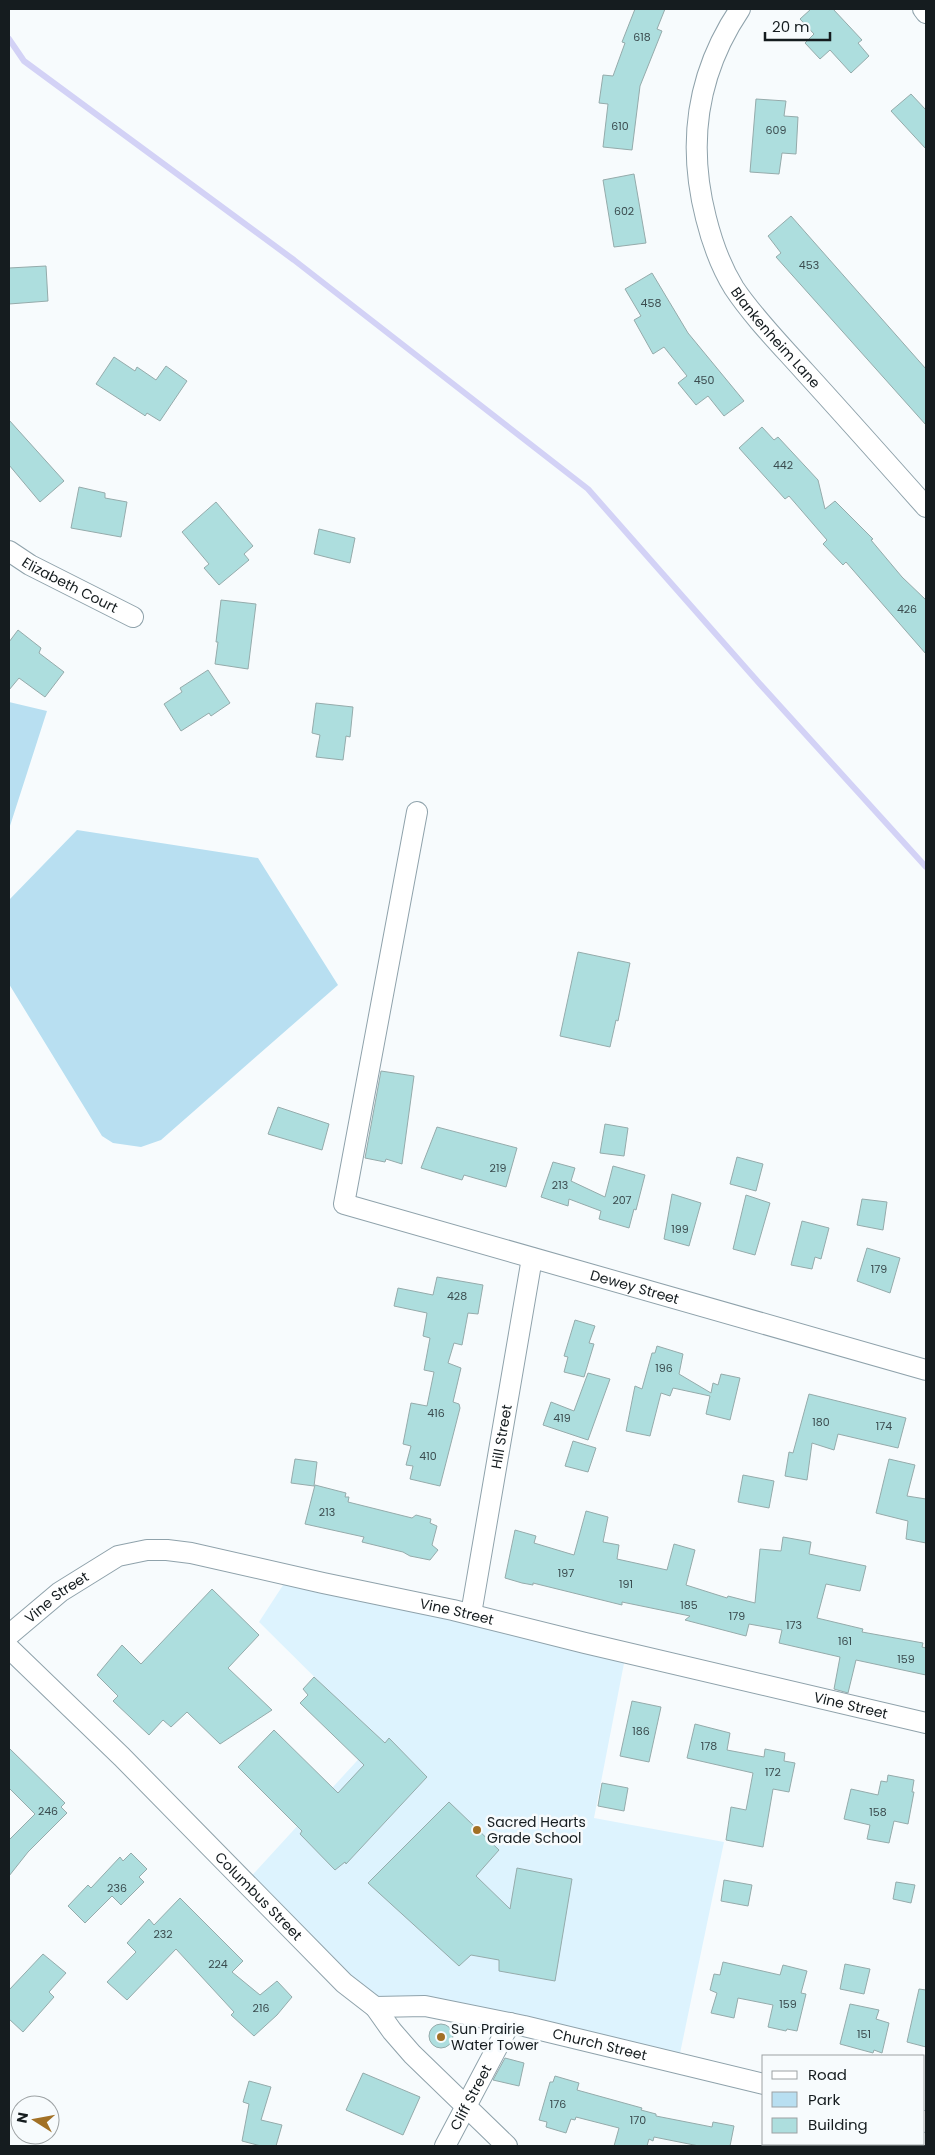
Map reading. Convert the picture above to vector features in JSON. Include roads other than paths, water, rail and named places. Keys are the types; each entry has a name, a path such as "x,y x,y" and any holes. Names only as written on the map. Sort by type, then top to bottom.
{"street":[{"name":"Blankenheim Lane","path":"740,9 716,51 704,86 697,131 696,158 699,191 717,254 734,288 773,336 926,507"},
{"path":"923,9 926,13"},
{"name":"Elizabeth Court","path":"9,551 39,569 133,617"},
{"name":"Dewey Street","path":"417,812 344,1204 926,1370"},
{"name":"Hill Street","path":"471,1614 532,1258"},
{"name":"Vine Street","path":"9,1634 60,1592 100,1565 118,1556 147,1550 191,1553 471,1614 585,1643 926,1723"},
{"name":"Columbus Street","path":"11,1656 122,1757 344,1983 375,2007 412,2054 507,2146"},
{"name":"Church Street","path":"375,2007 425,2006 510,2023 762,2084"},
{"name":"Cliff Street","path":"446,2146 510,2023"}],"waterway":[{"path":"9,39 24,61 294,260 588,489 759,683 926,867"}],"place":[{"name":"Sacred Hearts Grade School","path":"477,1830"},
{"name":"Sun Prairie Water Tower","path":"441,2037"}]}
